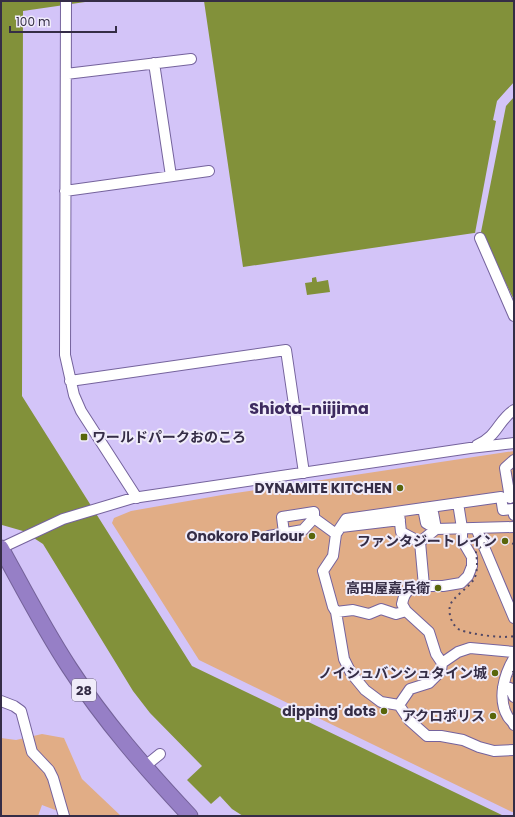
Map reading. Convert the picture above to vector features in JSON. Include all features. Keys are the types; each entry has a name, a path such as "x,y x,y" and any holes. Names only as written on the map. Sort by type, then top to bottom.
{"highway":[{"name":"28","path":"1,548 69,667 115,731 144,767 190,816"}],"street":[{"path":"66,4 65,355 70,381 81,411 137,498"},
{"path":"66,74 190,59"},
{"path":"154,63 171,176"},
{"path":"65,191 209,171"},
{"path":"480,238 514,316"},
{"path":"70,381 286,350 304,473"},
{"path":"470,448 486,441 497,430 508,414 514,410"},
{"path":"1,548 64,519 137,498 470,448 513,444 514,459 505,468 510,498"},
{"path":"514,515 513,509 503,510 501,497 428,507 399,516 346,519 338,530 333,556 323,571 333,607 336,612 344,658 351,673 365,690 380,702 399,705 409,720 428,736 440,736 463,740 479,747 494,751 514,750"},
{"path":"399,705 410,689 429,683 441,671 442,663 436,654 429,632 406,611 402,604 404,595 411,588 424,586 444,586 461,583 468,576 472,566 472,557 462,540 462,528 458,503"},
{"path":"428,507 426,523 436,529 514,527"},
{"path":"269,536 303,530 314,518 314,512 282,517 284,533"},
{"path":"399,516 402,532 420,542"},
{"path":"314,518 338,530"},
{"path":"476,528 514,618"},
{"path":"420,542 436,529"},
{"path":"420,542 424,586"},
{"path":"336,612 353,610 369,614 381,609 394,614 406,611"},
{"path":"442,663 458,652 470,648 514,655 504,678 503,686 505,708 508,717 514,722"},
{"path":"503,686 510,688 514,697"},
{"path":"1,701 14,706 21,711 32,752 49,770 54,778 64,816"},
{"path":"144,767 160,754"}],"path":[{"path":"418,728 423,719 425,707"}],"shaded area":[{"path":"1,1 92,1 23,11 22,396 192,666 504,816 243,816 232,809 220,796 211,804 187,780 202,766 150,713 133,691 43,544 23,531 2,525"},
{"path":"204,1 514,1 514,300 481,232 243,267"},
{"path":"316,277 317,282 328,280 330,292 307,295 305,283 312,282 312,278"},
{"path":"514,451 514,812 199,660 112,523 114,518 131,511 222,495"},
{"path":"42,734 64,738 82,779 121,816 71,816 42,805 38,816 1,816 1,738 16,740"}],"pier":[{"path":"514,82 514,97 506,106 481,232 475,233 496,121 493,120 497,101"}],"railway":[{"path":"514,544 502,540 494,540 486,542 482,545 476,552 477,568 474,579 454,599 450,606 450,616 455,626 460,630 487,636 514,636"},
{"path":"514,671 512,673 514,677"}],"place":[{"name":"ワールドパークおのころ","path":"84,437"},
{"name":"DYNAMITE KITCHEN","path":"400,488"},
{"name":"Onokoro Parlour","path":"312,536"},
{"name":"ファンタジートレイン","path":"505,541"},
{"name":"高田屋嘉兵衛","path":"438,588"},
{"name":"ノイシュバンシュタイン城","path":"495,673"},
{"name":"dipping' dots","path":"384,711"},
{"name":"アクロポリス","path":"493,716"}],"district":[{"name":"Shiota-niijima","path":"309,408"}]}
